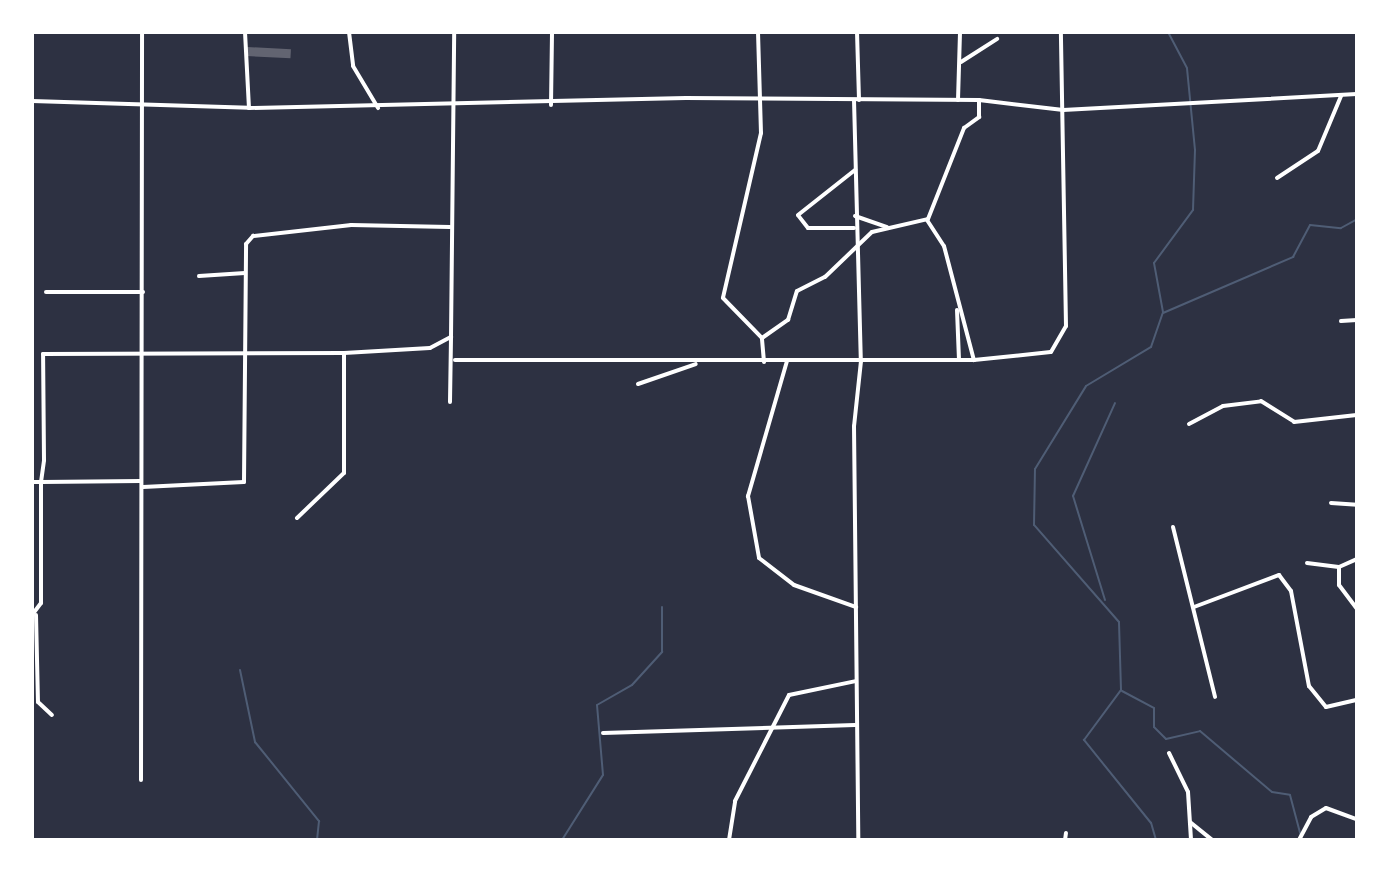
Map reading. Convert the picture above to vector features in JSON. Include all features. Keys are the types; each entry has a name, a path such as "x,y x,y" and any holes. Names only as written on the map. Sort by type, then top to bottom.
{"street":[{"path":"141,780 145,103 142,32"},
{"path":"245,32 249,108"},
{"path":"349,32 353,66 378,108"},
{"path":"450,402 455,360 451,337 450,227 450,107 454,32"},
{"path":"551,105 552,32"},
{"path":"758,32 762,99 723,298 762,338 764,362"},
{"path":"857,32 855,228 861,361 855,725 858,840"},
{"path":"958,100 960,32"},
{"path":"455,360 698,364 974,360 1043,355 1064,336 1061,32"},
{"path":"959,64 997,39"},
{"path":"32,101 249,108 378,108 762,99 979,100 1063,110 1167,99 1357,94"},
{"path":"1277,178 1318,151 1342,95"},
{"path":"927,220 963,131 979,117 979,100"},
{"path":"855,170 798,215 808,228 855,228"},
{"path":"855,216 889,228"},
{"path":"762,338 788,320 797,291 856,250 870,233 927,220"},
{"path":"927,220 944,246 956,303 974,360"},
{"path":"142,487 241,485 246,244 260,233 450,227"},
{"path":"199,276 245,273"},
{"path":"46,292 143,292"},
{"path":"956,303 959,359"},
{"path":"1341,321 1357,320"},
{"path":"32,355 344,353 430,348 451,337"},
{"path":"297,518 344,473 344,353"},
{"path":"43,354 41,482 34,615 38,702 52,715"},
{"path":"787,361 748,496 759,558 794,585 856,607"},
{"path":"638,384 698,364"},
{"path":"1189,424 1223,406 1261,401 1294,422 1357,415"},
{"path":"32,482 141,481"},
{"path":"1331,503 1357,505"},
{"path":"1173,527 1215,697"},
{"path":"1307,563 1339,567 1357,559"},
{"path":"1339,567 1339,585 1357,609"},
{"path":"1194,607 1279,575 1291,591 1309,686 1326,707 1357,700"},
{"path":"729,840 735,801 771,727 794,692 856,681"},
{"path":"603,733 855,725"},
{"path":"1169,753 1185,782 1191,840"},
{"path":"1299,840 1305,837 1311,817 1326,808 1357,819"},
{"path":"1188,821 1212,840"},
{"path":"1065,840 1066,833"}],"building":[{"path":"247,47 291,49 290,58 247,56"}],"waterway":[{"path":"1163,312 1154,263 1193,210 1195,150 1187,68 1168,32"},
{"path":"1156,840 1151,823 1084,740 1121,690 1119,622 1034,525 1035,469 1086,386 1151,347 1163,313 1293,257 1310,225 1341,228 1357,219"},
{"path":"1105,600 1073,496 1115,403"},
{"path":"562,840 603,775 597,705 632,685 662,652 662,607"},
{"path":"240,670 255,742 319,821 317,840"},
{"path":"1122,691 1154,708 1154,727 1166,739 1200,731 1272,792 1290,795 1302,840"}]}
